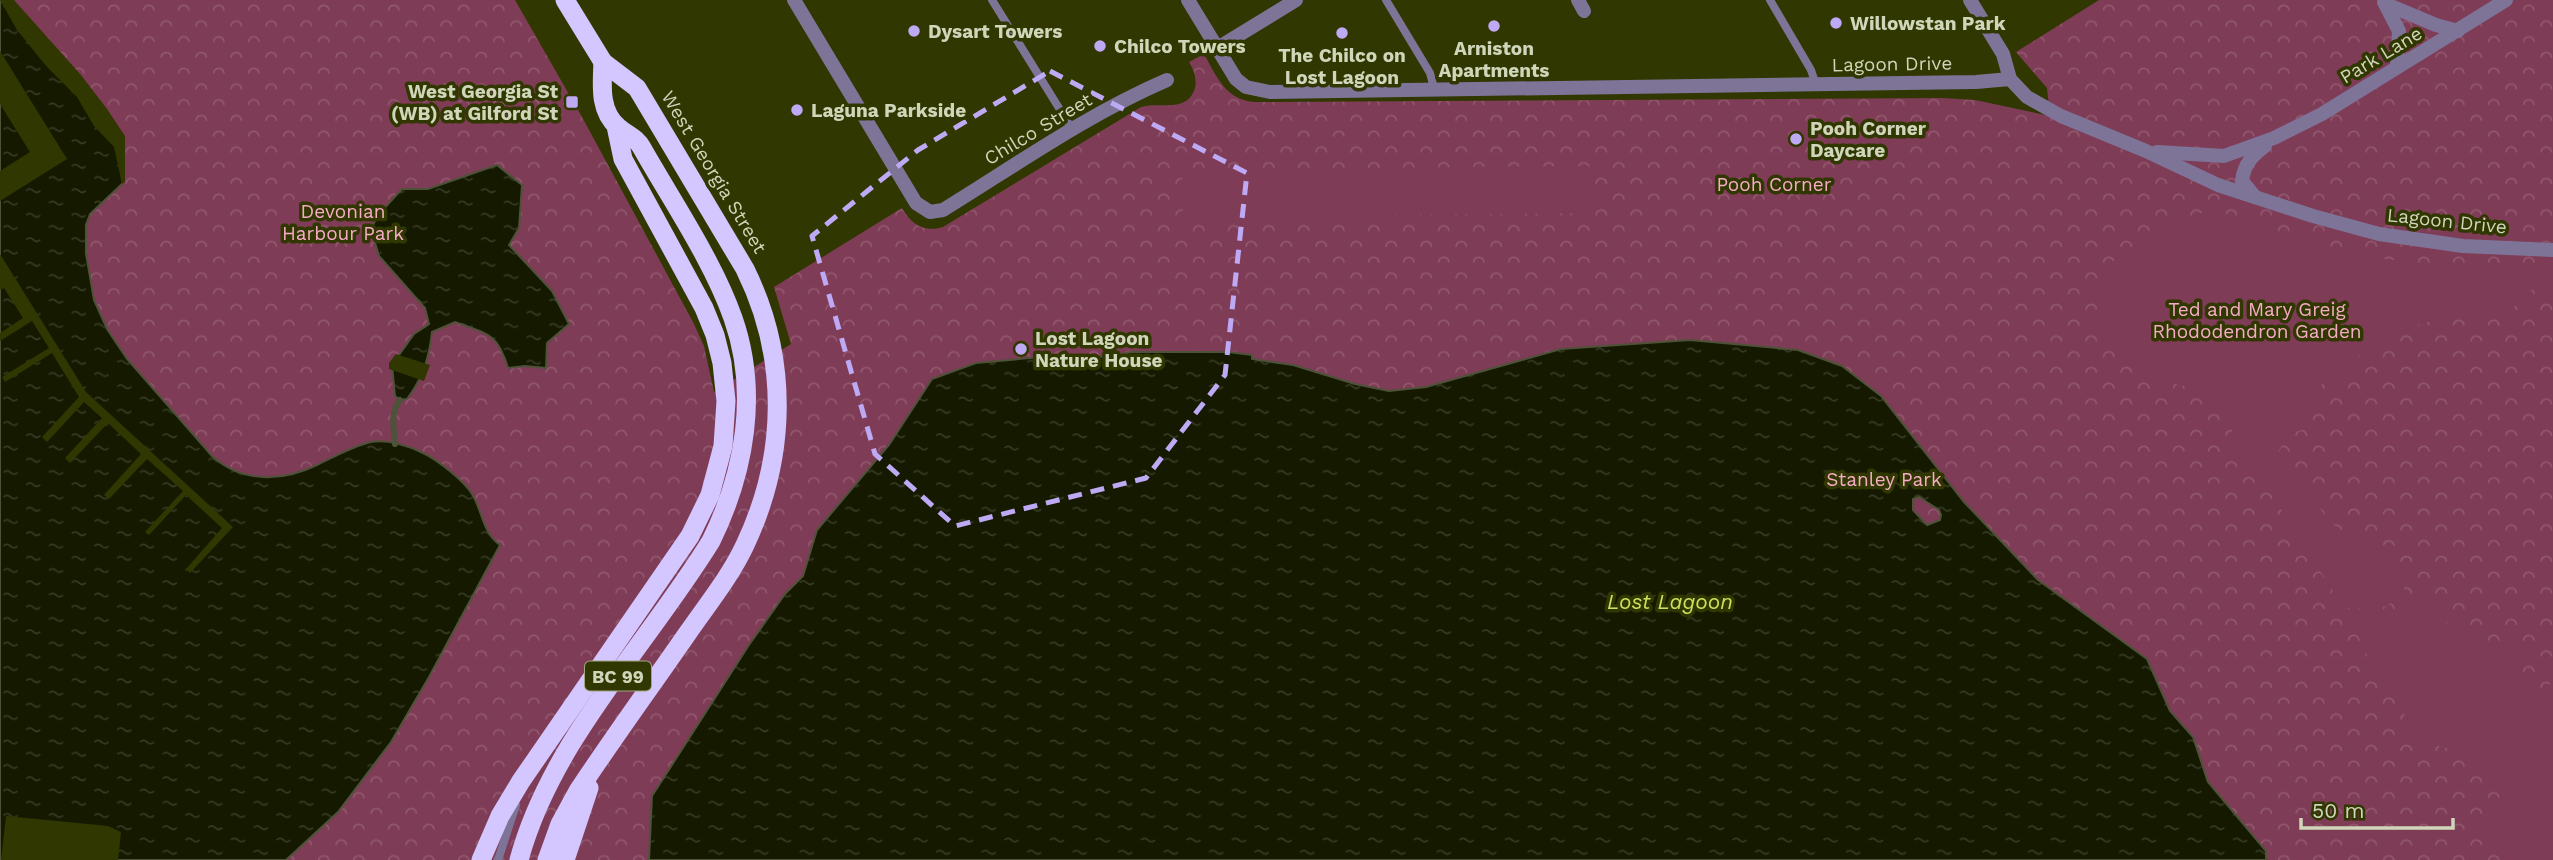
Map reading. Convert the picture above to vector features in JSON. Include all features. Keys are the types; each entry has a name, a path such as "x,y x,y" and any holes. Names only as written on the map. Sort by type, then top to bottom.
{"highway":[{"name":"West Georgia Street","path":"565,0 603,62 637,88 739,258 752,282 766,320 778,378 775,445 768,483 755,522 738,558 600,758"},
{"name":"BC 99","path":"519,860 534,814 558,765 704,552 730,498 745,426 745,372 729,307 637,139 616,125 602,99 603,62"},
{"path":"481,860 500,816 539,755 673,562 700,517 714,484 723,446 726,412 724,379 719,351 709,321 623,159 616,125"},
{"name":"BC 99","path":"547,860 565,812 600,758"},
{"path":"565,860 600,758"}],"street":[{"name":"Chilco Street","path":"794,0 916,203 930,212 943,210 1072,130 1143,90 1167,80"},
{"name":"Lagoon Drive","path":"1188,0 1236,79 1255,90 1270,92 1816,85 2010,79 2027,96 2061,116 2146,151 2218,185 2255,198 2379,234 2463,246 2553,250"},
{"path":"1216,49 1296,0"},
{"path":"1970,0 2003,54 2010,79"},
{"name":"Park Lane","path":"2146,151 2224,156 2274,138 2322,114 2506,0"},
{"path":"2385,2 2436,25 2458,31"},
{"path":"2385,2 2399,31 2397,67"},
{"name":"Park Lane","path":"2255,198 2242,181 2243,171 2250,158 2274,138"}],"lane":[{"path":"992,0 1072,130"},
{"path":"1386,0 1430,73 1434,88"},
{"path":"1770,0 1811,70 1816,85"},
{"path":"498,860 516,803 539,755"}],"highlighted area":[{"path":"1050,71 1247,173 1225,375 1146,478 955,526 875,454 812,236 918,150"}],"green space":[{"name":"Stanley Park","path":"12,0 515,0 693,322 704,346 714,392 791,344 774,287 902,208 919,226 930,229 943,227 1141,107 1172,105 1186,101 1196,85 1189,62 1204,54 1229,92 1254,102 1942,98 1975,100 2050,116 2047,88 2016,52 2099,0 2553,0 2553,860 286,860 338,812 391,742 500,545 372,442 313,467 266,478 235,472 211,456 131,365 105,325 92,290 86,263 86,226 101,202 123,183"},
{"path":"1589,166 1590,213 1183,217 1182,170"},
{"name":"Ted and Mary Greig Rhododendron Garden","path":"2213,209 2298,239 2385,259 2472,270 2553,271 2553,292 2544,288 2529,290 2520,302 2507,312 2495,306 2474,314 2458,305 2446,317 2417,325 2361,352 2349,376 2326,379 2311,398 2308,428 2289,434 2273,460 2308,490 2329,522 2360,543 2389,546 2404,571 2404,591 2391,603 2370,609 2344,608 2268,489 2241,464 2232,430 2202,391 2162,380 2109,347 2095,328 2099,295 2110,264 2161,228"},
{"path":"2417,594 2432,596 2442,602 2447,626 2464,631 2481,646 2504,642 2519,651 2519,666 2531,696 2539,696 2546,684 2553,684 2553,860 2502,860 2485,836 2501,793 2476,756 2423,742 2375,671 2351,621 2401,610"}],"water":[{"path":"0,0 112,123 123,183 90,214 86,225 86,254 94,300 107,329 127,359 212,456 236,471 276,477 304,471 371,442 384,441 405,446 436,461 463,483 476,501 490,534 500,545 391,742 338,812 286,860 0,860"},
{"path":"497,165 522,185 519,228 509,245 552,291 569,324 547,343 546,368 508,368 495,341 475,329 455,322 432,332 421,375 407,399 400,400 395,396 392,365 414,334 429,324 425,308 379,256 371,229 378,215 402,189 428,189"},
{"name":"Lost Lagoon","path":"1690,340 1798,350 1842,366 1881,396 1964,502 2038,580 2147,659 2170,711 2193,737 2208,782 2266,851 2266,860 649,860 652,796 749,645 785,594 803,576 817,530 889,445 932,379 976,363 1063,355 1106,357 1132,352 1228,352 1252,355 1252,359 1293,365 1355,384 1389,391 1426,387 1561,349","holes":["1919,497 1939,510 1940,520 1927,525 1913,510 1913,499"]}],"pier":[{"path":"0,0 14,0 81,75 107,109 125,136 125,182 122,184 114,147 94,126 77,97 47,67 17,30"},
{"path":"0,51 67,159 0,201 0,171 30,152 0,104"},
{"path":"0,254 86,392 233,527 190,573 186,569 222,528 186,495 149,535 145,532 183,491 147,459 109,499 104,495 141,454 108,423 70,463 65,458 102,418 84,402 47,442 42,437 79,397 52,353 5,382 2,377 49,348 32,321 0,341 0,333 23,318 4,288 0,290"},
{"path":"396,354 430,365 424,381 389,369 389,363"},
{"path":"6,816 108,826 121,832 118,860 1,860"}],"waterway":[{"path":"395,444 394,415 400,400"}],"place":[{"name":"Willowstan Park","path":"1836,23"},
{"name":"Arniston Apartments","path":"1494,26"},
{"name":"Dysart Towers","path":"914,31"},
{"name":"The Chilco on Lost Lagoon","path":"1342,33"},
{"name":"Chilco Towers","path":"1100,46"},
{"name":"West Georgia St (WB) at Gilford St","path":"572,102"},
{"name":"Laguna Parkside","path":"797,110"},
{"name":"Pooh Corner Daycare","path":"1796,139"},
{"name":"Lost Lagoon Nature House","path":"1021,349"}],"park label":[{"name":"Pooh Corner","path":"1774,184"},
{"name":"Devonian Harbour Park","path":"343,222"}]}
